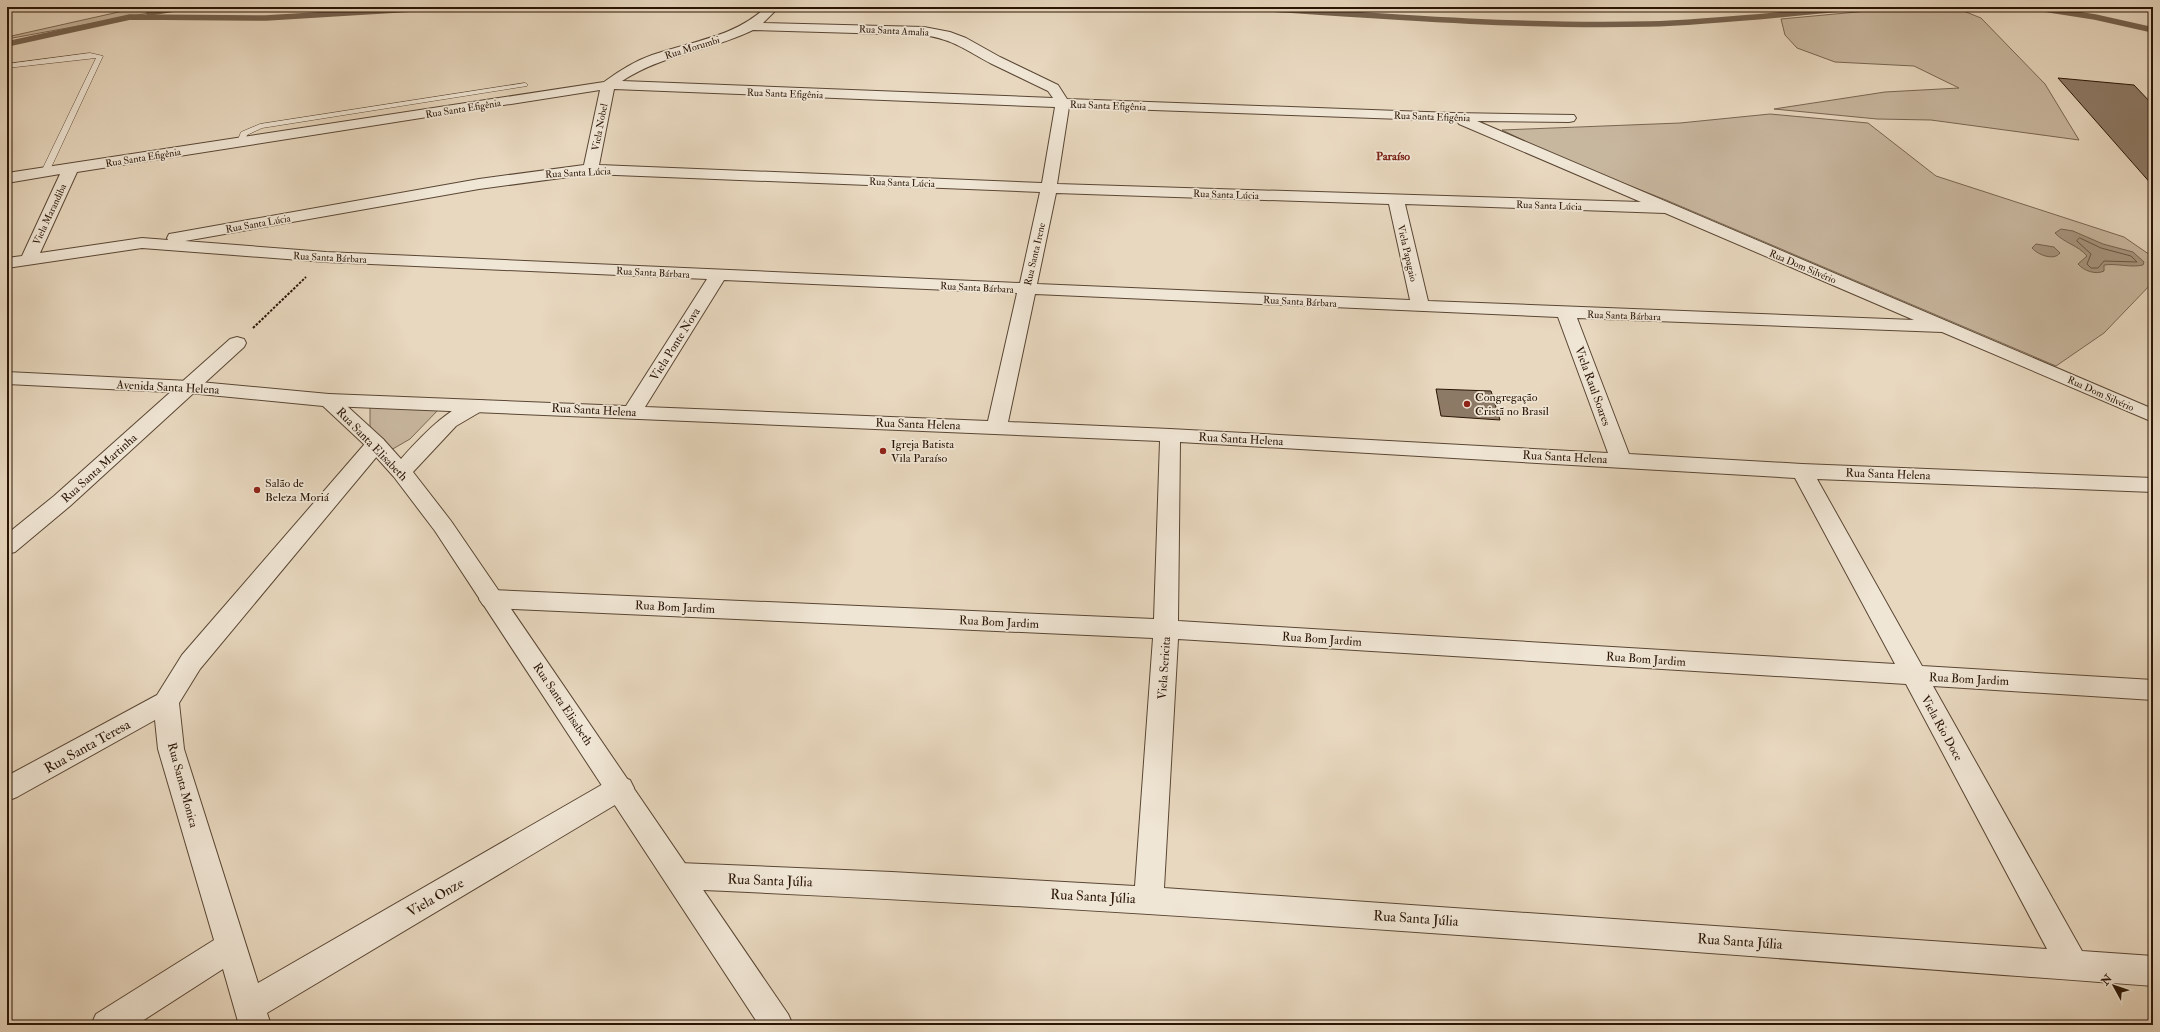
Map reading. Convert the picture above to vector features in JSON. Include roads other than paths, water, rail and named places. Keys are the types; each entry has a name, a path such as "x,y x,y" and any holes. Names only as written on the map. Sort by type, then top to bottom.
{"street":[{"name":"Rua Morumbi","path":"608,85 641,64 655,58 736,33 752,26 773,7"},
{"name":"Rua Santa Amalia","path":"752,26 924,31 946,35 1053,88 1063,103"},
{"name":"Rua Santa Efigênia","path":"7,178 608,85 1453,117 1569,118"},
{"name":"Viela Nobel","path":"591,169 608,85"},
{"name":"Rua Santa Irene","path":"997,428 1049,188 1063,103"},
{"name":"Rua Dom Silvério","path":"1453,117 1948,327 2153,416"},
{"name":"Viela Marandiba","path":"28,260 71,168"},
{"name":"Rua Santa Lúcia","path":"142,244 479,184 543,174 591,169 1049,188 1668,208"},
{"name":"Viela Papagaio","path":"1396,200 1420,306"},
{"name":"Rua Santa Bárbara","path":"7,263 142,244 326,257 1026,289 1948,327"},
{"name":"Viela Ponte Nova","path":"632,412 718,275"},
{"name":"Viela Raul Soares","path":"1566,312 1621,460"},
{"name":"Rua Santa Martinha","path":"7,546 62,501 237,343"},
{"name":"Avenida Santa Helena","path":"7,378 189,387 329,400"},
{"name":"Rua Santa Helena","path":"329,400 1170,435 1802,471 2153,485"},
{"name":"Rua Santa Elisabeth","path":"329,400 376,444 401,472 443,526 679,876 776,1025"},
{"path":"401,472 449,422 478,405"},
{"name":"Viela Sericita","path":"1149,900 1166,629 1170,435"},
{"path":"166,702 191,662 376,444"},
{"name":"Viela Rio Doce","path":"1802,471 2072,964"},
{"name":"Rua Bom Jardim","path":"491,598 1166,629 2153,690"},
{"name":"Rua Santa Teresa","path":"7,789 166,702"},
{"name":"Rua Santa Monica","path":"166,702 171,749 252,1016"},
{"name":"Viela Onze","path":"252,1016 620,788"},
{"name":"Rua Santa Júlia","path":"679,876 892,885 1149,900 2072,964 2153,971"},
{"path":"107,1025 230,947"}],"lane":[{"path":"7,66 90,55 100,56 45,172"},
{"path":"241,142 244,134 260,126 525,85"}],"water":[{"path":"2061,229 2073,231 2103,244 2133,252 2144,262 2143,265 2104,265 2104,271 2097,273 2087,270 2078,264 2087,256 2055,233"},
{"path":"2036,244 2054,247 2060,253 2054,257 2042,255 2032,248"}],"waterway":[{"path":"149,13 187,7"},
{"path":"7,44 130,17 266,18 446,7"},
{"path":"1242,7 1445,20 1547,24 1648,24 1756,17 1863,7"},
{"path":"2030,7 2095,17 2153,30"}],"place":[{"name":"Congregação Cristã no Brasil","path":"1467,404"},
{"name":"Igreja Batista Vila Paraíso","path":"883,451"},
{"name":"Salão de Beleza Moriá","path":"257,490"}],"district":[{"name":"Paraíso","path":"1393,156"}]}
